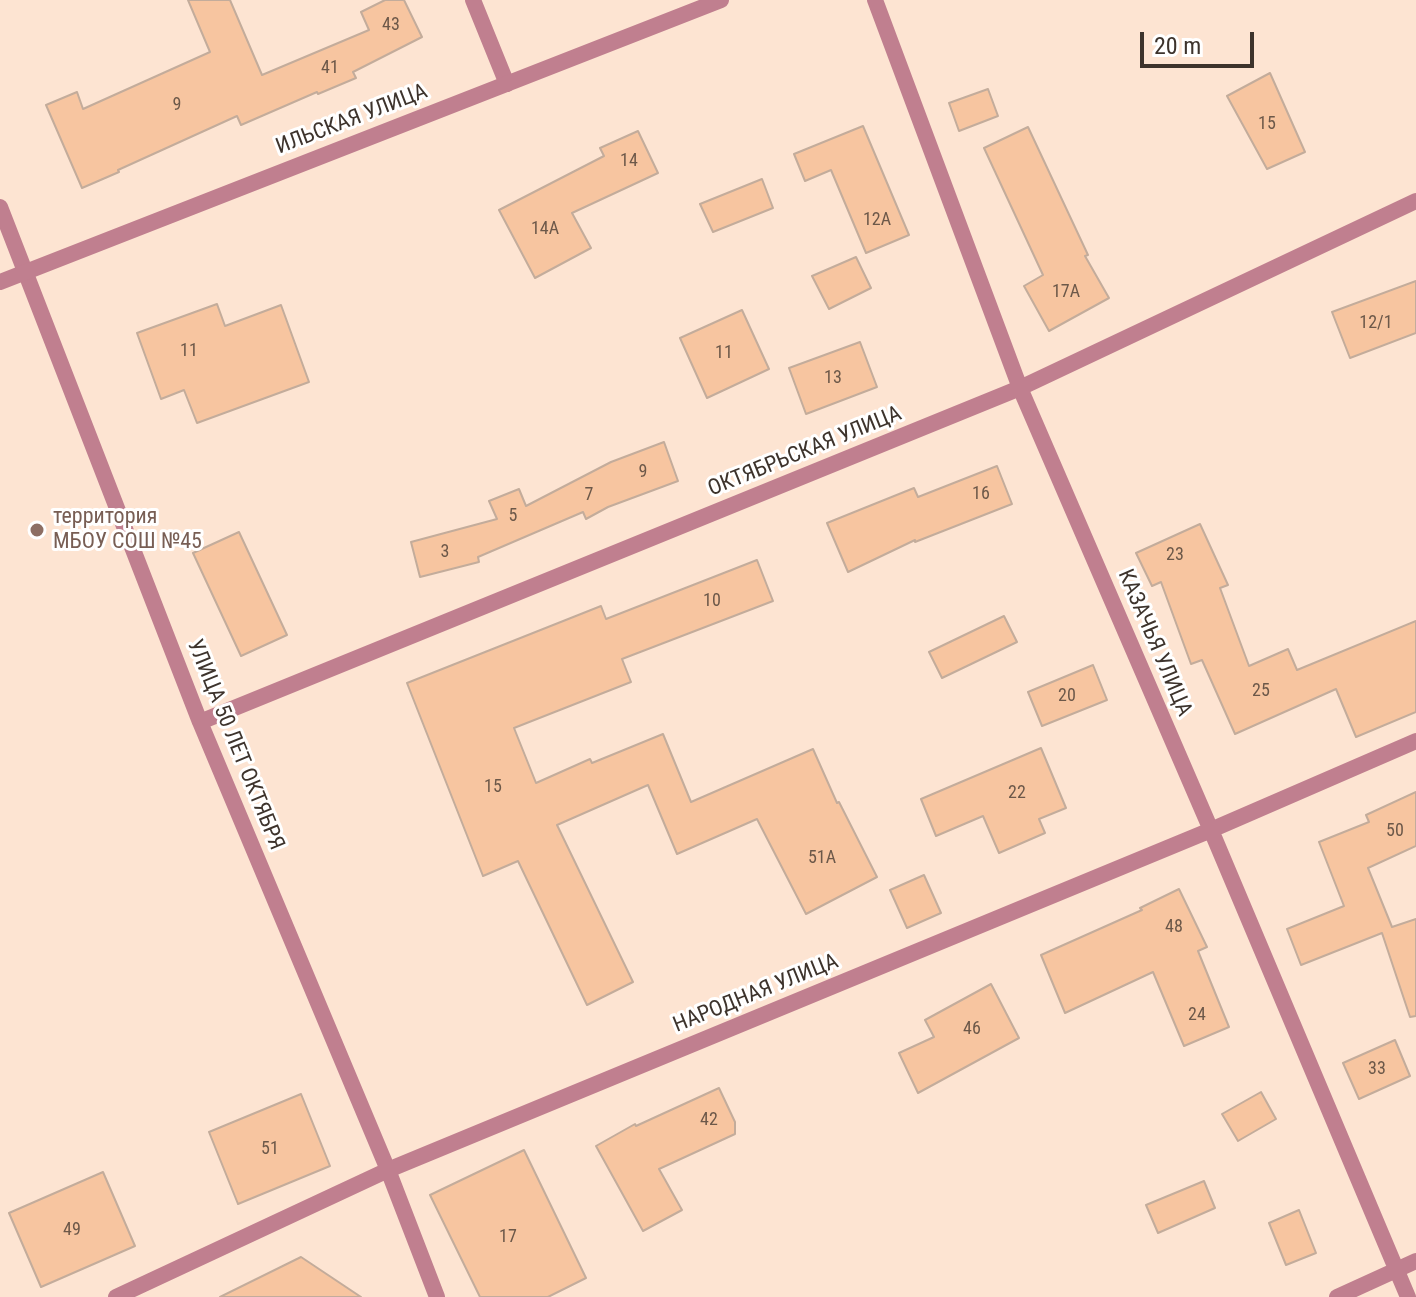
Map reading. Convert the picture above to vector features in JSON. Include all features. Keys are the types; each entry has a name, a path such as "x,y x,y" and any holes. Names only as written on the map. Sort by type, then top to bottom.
{"street":[{"path":"473,0 507,84"},
{"name":"ИЛЬСКАЯ УЛИЦА","path":"0,282 721,0"},
{"name":"КАЗАЧЬЯ УЛИЦА","path":"875,0 1020,388 1408,1297"},
{"name":"ОКТЯБРЬСКАЯ УЛИЦА","path":"200,722 1020,388 1416,201"},
{"name":"УЛИЦА 50 ЛЕТ ОКТЯБРЯ","path":"0,207 200,722 388,1170 437,1297"},
{"name":"НАРОДНАЯ УЛИЦА","path":"116,1297 388,1170 1211,830 1416,741"},
{"path":"1337,1297 1416,1261"}],"building":[{"path":"188,0 230,0 262,75 369,30 361,12 385,0 404,0 422,37 353,72 356,78 241,125 237,116 82,188 46,105 77,92 83,109 210,52"},
{"path":"1270,73 1305,152 1267,169 1227,96"},
{"path":"988,89 998,116 959,131 949,103"},
{"path":"863,126 909,235 866,253 831,170 805,181 794,154"},
{"path":"1028,127 1088,255 1085,256 1109,298 1049,331 1024,286 1043,275 984,148"},
{"path":"638,131 658,173 572,213 591,248 535,278 499,210 604,156 600,148"},
{"path":"762,179 773,208 713,232 700,204"},
{"path":"856,257 871,288 829,309 812,276"},
{"path":"1416,281 1416,333 1350,358 1332,312"},
{"path":"217,304 225,326 281,305 309,382 197,423 184,390 161,399 137,333"},
{"path":"742,310 769,369 707,398 680,338"},
{"path":"860,342 877,387 806,414 789,368"},
{"path":"664,442 678,481 608,507 586,519 583,512 478,557 479,562 420,577 411,542 497,519 489,501 519,489 526,506 611,462"},
{"path":"997,466 1012,504 915,540 848,572 827,523 914,488 918,497"},
{"path":"1200,524 1228,585 1220,588 1249,666 1288,649 1297,670 1416,621 1416,712 1356,737 1336,689 1235,734 1202,660 1191,664 1161,582 1152,586 1136,553"},
{"path":"239,532 287,635 241,656 193,553"},
{"path":"757,560 773,601 622,659 631,682 514,728 536,783 590,759 592,763 663,734 691,802 813,749 837,803 877,877 806,914 757,819 677,854 648,785 557,825 633,982 587,1005 518,861 483,876 407,683 601,606 606,619"},
{"path":"1004,616 1017,642 942,678 929,652"},
{"path":"1093,665 1107,700 1042,726 1028,692"},
{"path":"1041,748 1066,808 1039,819 1045,833 999,853 983,816 936,836 921,799"},
{"path":"1416,792 1416,846 1368,868 1392,927 1416,919 1416,1016 1410,1017 1382,933 1301,965 1287,929 1344,906 1319,842 1369,822 1366,815"},
{"path":"924,875 941,913 907,928 890,890"},
{"path":"1179,889 1207,947 1198,951 1229,1027 1184,1046 1153,972 1065,1013 1041,955 1142,910 1140,908"},
{"path":"991,984 1019,1038 918,1093 899,1053 934,1037 925,1020"},
{"path":"1395,1040 1410,1076 1359,1099 1343,1063"},
{"path":"719,1088 735,1122 735,1134 659,1169 682,1210 643,1231 596,1146 635,1124"},
{"path":"1261,1092 1276,1119 1238,1141 1222,1114"},
{"path":"301,1094 330,1166 238,1204 209,1132"},
{"path":"524,1150 586,1278 548,1297 480,1297 430,1195"},
{"path":"103,1172 135,1246 41,1287 9,1213"},
{"path":"1204,1181 1215,1208 1158,1233 1146,1205"},
{"path":"1299,1210 1316,1253 1286,1265 1269,1223"},
{"path":"301,1257 361,1297 220,1297"}],"place":[{"name":"территория МБОУ СОШ №45","path":"37,530"}]}
